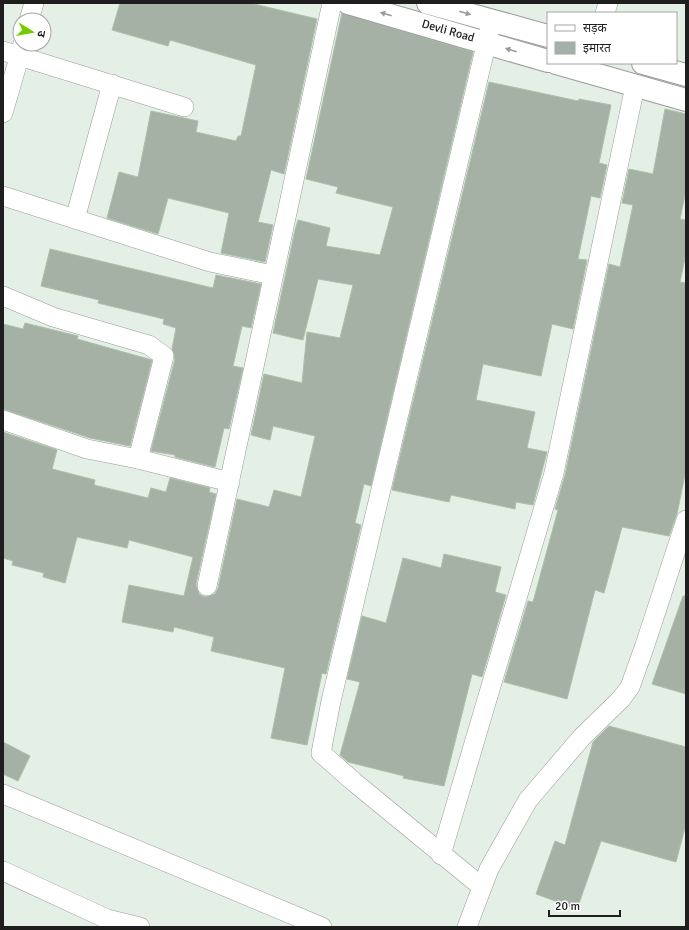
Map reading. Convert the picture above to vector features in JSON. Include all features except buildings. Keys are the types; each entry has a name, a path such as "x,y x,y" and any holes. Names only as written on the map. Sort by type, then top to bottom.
{"street":[{"path":"207,586 332,3"},
{"name":"Devli Road","path":"348,3 547,61"},
{"name":"Devli Road","path":"428,3 547,36"},
{"path":"482,887 441,855 321,753 331,701 491,21"},
{"path":"3,113 15,52"},
{"path":"21,52 184,107"},
{"path":"563,64 591,68 635,86 686,100"},
{"path":"647,64 686,75"},
{"path":"75,219 112,84"},
{"path":"441,855 554,474 635,86"},
{"path":"3,196 210,262 273,275"},
{"path":"3,296 53,317 149,345 164,356 138,459"},
{"path":"3,420 88,449 138,459 230,482"},
{"path":"467,927 489,869 528,800 582,737 621,699 630,686 686,520"},
{"path":"3,794 322,927"},
{"path":"3,871 107,919 140,927"}]}
